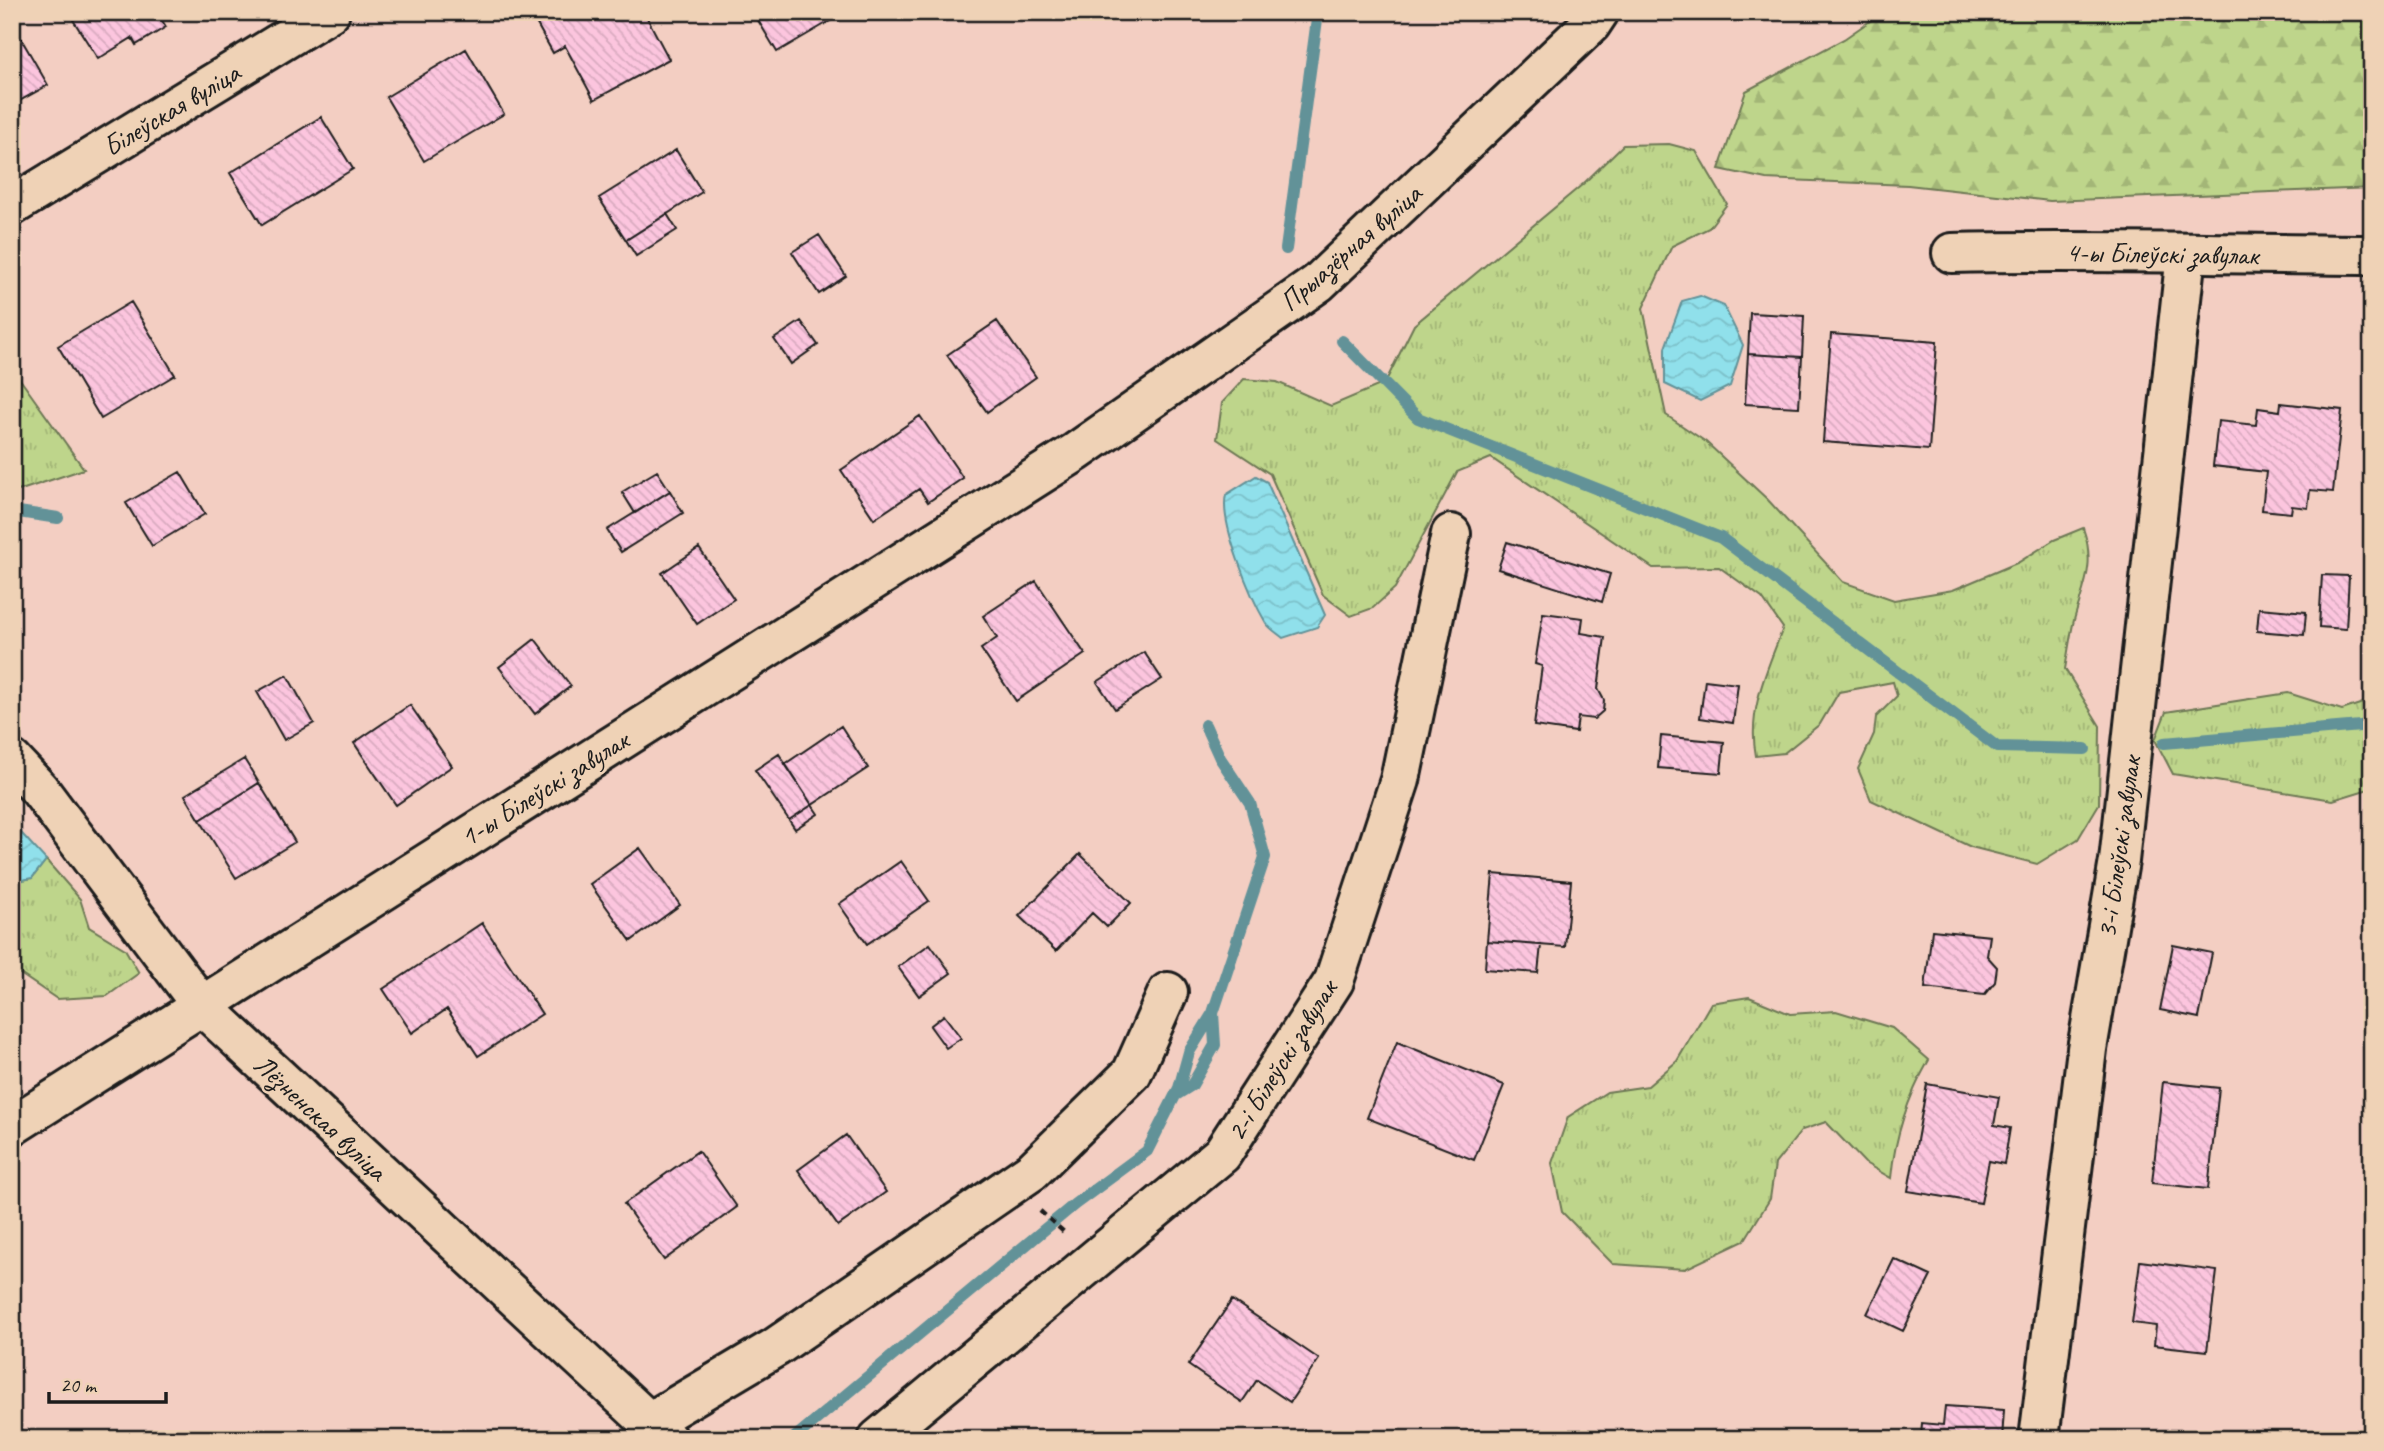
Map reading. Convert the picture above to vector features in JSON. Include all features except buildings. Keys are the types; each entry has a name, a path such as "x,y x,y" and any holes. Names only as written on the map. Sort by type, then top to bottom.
{"street":[{"name":"Білеўская вуліца","path":"12,206 330,12"},
{"name":"Прыазёрная вуліца","path":"1076,452 1318,283 1591,24 1599,12"},
{"name":"4-ы Білеўскі завулак","path":"1952,253 2100,250 2186,254 2372,255"},
{"name":"3-і Білеўскі завулак","path":"2039,1439 2087,1049 2119,861 2186,254"},
{"name":"1-ы Білеўскі завулак","path":"12,1126 1076,452"},
{"name":"2-і Білеўскі завулак","path":"878,1439 1222,1154 1334,981 1400,780 1451,534"},
{"name":"Лёзненская вуліца","path":"12,760 39,789 201,1005 657,1431"},
{"path":"657,1431 1032,1171 1132,1073 1168,992"}],"path":[{"path":"1041,1212 1065,1233"}],"green space":[{"path":"1883,12 2372,12 2372,188 2050,201 1908,185 1766,179 1719,169 1746,91 1844,39"},
{"path":"1669,144 1696,151 1727,204 1709,228 1672,246 1643,308 1666,415 1706,442 1768,500 1843,582 1894,600 1953,590 2019,562 2054,540 2083,528 2089,564 2065,669 2100,726 2099,804 2078,839 2037,864 1971,847 1871,800 1858,769 1874,734 1876,717 1897,696 1893,682 1839,692 1820,724 1784,753 1756,756 1756,707 1783,628 1762,598 1719,567 1653,568 1491,458 1457,472 1395,588 1373,608 1351,616 1323,595 1270,474 1217,439 1222,403 1244,379 1277,382 1331,406 1385,383 1414,325 1583,184 1623,145"},
{"path":"12,368 84,469 12,493"},
{"path":"2288,693 2342,710 2372,700 2372,788 2333,800 2173,774 2155,740 2166,712"},
{"path":"46,860 80,899 89,927 125,949 139,973 107,996 57,999 16,971 12,959 12,882 32,878"},
{"path":"1749,997 1790,1014 1836,1011 1892,1028 1929,1060 1904,1117 1891,1178 1865,1163 1826,1122 1802,1130 1775,1164 1770,1199 1744,1241 1685,1269 1613,1264 1562,1212 1552,1163 1568,1117 1607,1092 1648,1086 1677,1061 1711,1003"}],"water":[{"path":"1700,296 1724,306 1743,345 1730,386 1700,401 1665,384 1665,348 1682,301"},
{"path":"1256,476 1267,482 1325,615 1317,627 1283,638 1268,625 1260,611 1245,579 1227,523 1226,495"},
{"path":"12,823 46,860 32,878 12,882"}],"waterway":[{"path":"1286,249 1318,12"},
{"path":"1342,341 1418,418 1721,538 1997,747 2085,749"},
{"path":"12,511 58,518"},
{"path":"793,1439 1075,1204 1147,1151 1179,1088 1189,1052 1213,1013 1265,857 1250,803 1220,758 1205,725"},
{"path":"2164,743 2372,725"},
{"path":"1176,1095 1192,1085 1215,1045 1213,1013"}]}
